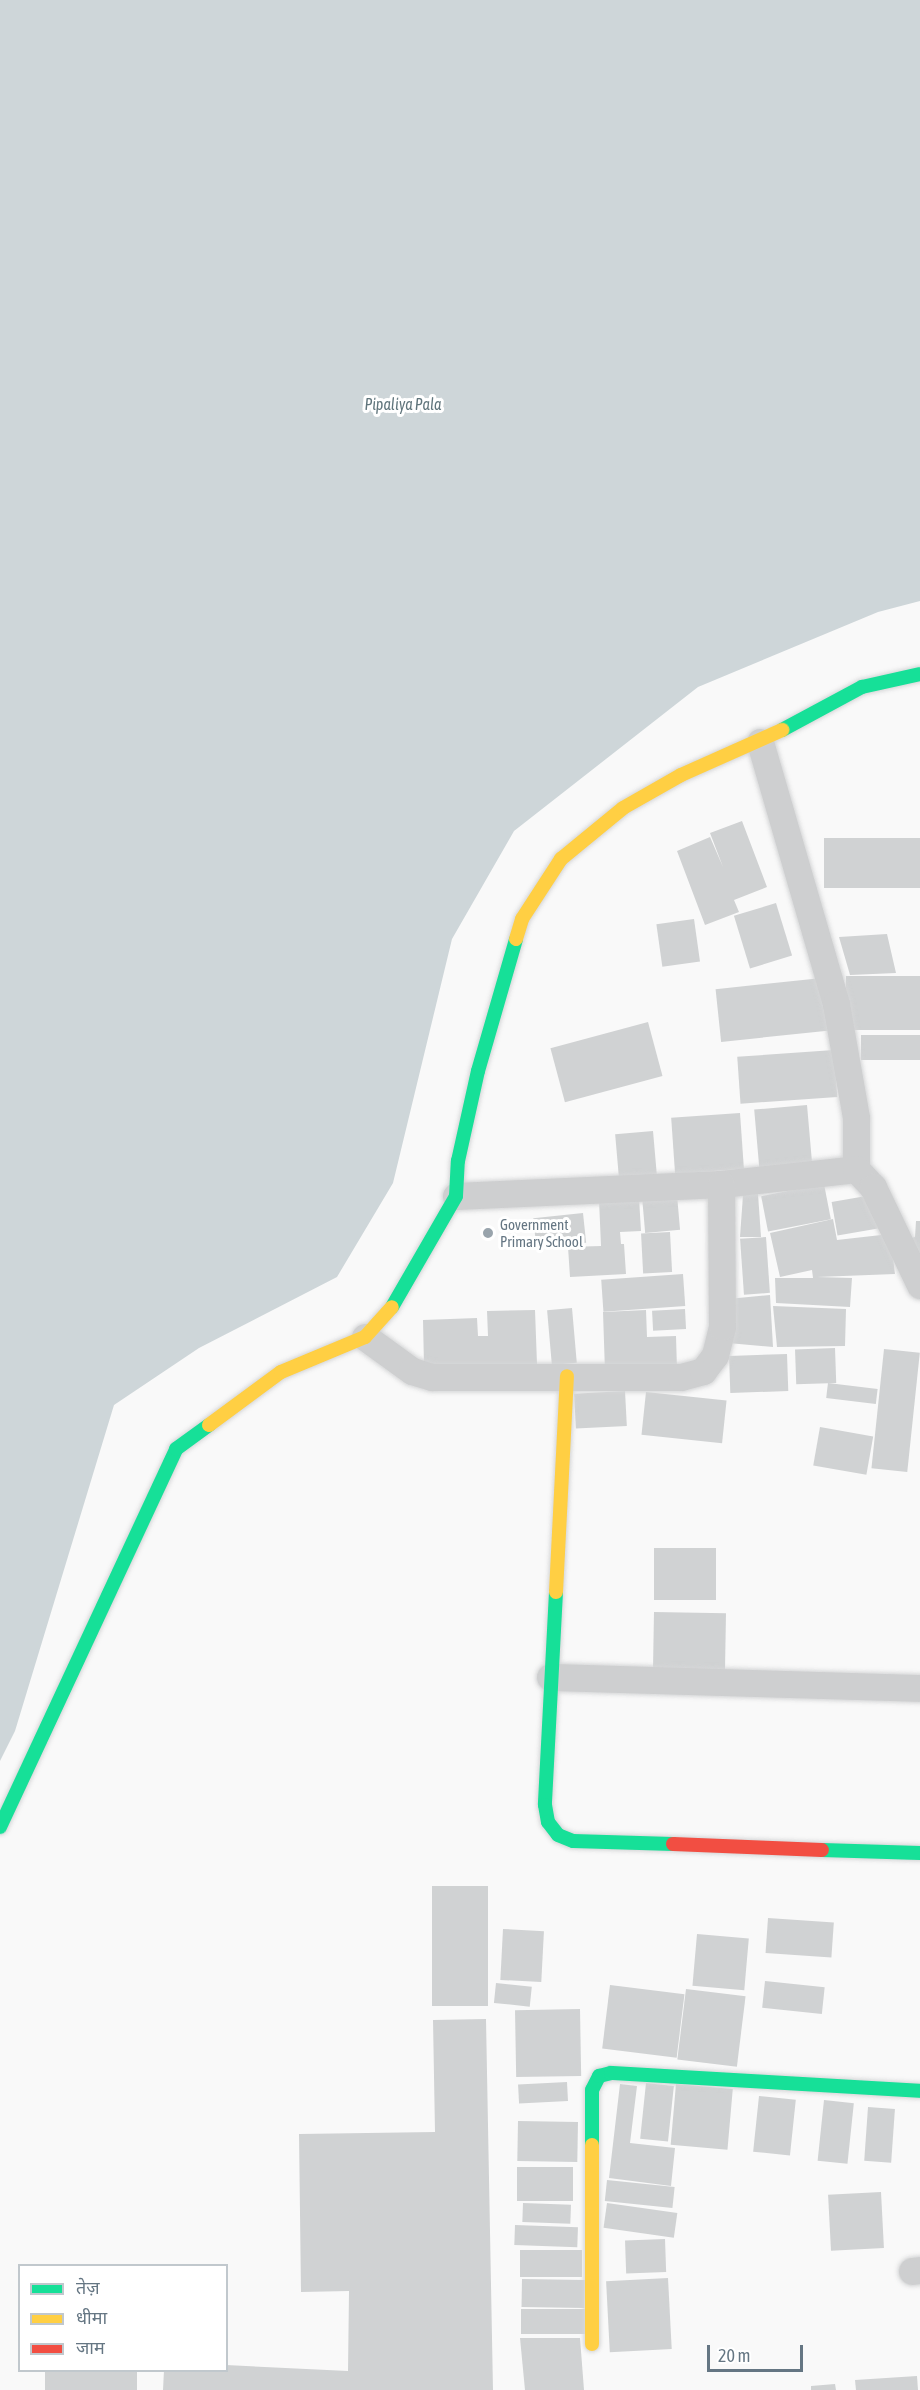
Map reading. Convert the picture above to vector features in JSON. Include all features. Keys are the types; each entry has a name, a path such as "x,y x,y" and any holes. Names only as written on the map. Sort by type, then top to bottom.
{"street":[{"path":"0,1827 176,1449 281,1372 365,1338 401,1297 456,1196 458,1161 478,1071 522,919 561,859 623,808 681,775 760,742 862,687 920,674"},
{"path":"760,742 836,1004 856,1118 856,1168 873,1187 920,1285"},
{"path":"456,1196 687,1183 721,1184 856,1168"},
{"path":"365,1338 420,1375 681,1377 704,1371 715,1355 722,1327 721,1184"},
{"path":"567,1376 550,1677 545,1805 548,1822 558,1834 573,1841 920,1853"},
{"path":"550,1677 920,1688"},
{"path":"592,2344 592,2090 599,2076 611,2073 920,2091"}],"water":[{"name":"Pipaliya Pala","path":"0,0 920,0 920,601 878,612 698,687 514,831 452,939 393,1183 337,1277 199,1348 114,1405 15,1731 0,1761"}],"building":[{"path":"742,821 767,887 734,900 739,912 705,925 677,851 710,837 723,867 710,833"},
{"path":"824,838 920,838 920,888 824,888"},
{"path":"776,903 792,956 750,968 734,916"},
{"path":"694,919 700,962 662,967 656,924"},
{"path":"887,934 896,973 850,975 839,937"},
{"path":"846,976 920,976 920,1030 846,1030"},
{"path":"822,978 828,1031 721,1042 716,989"},
{"path":"648,1022 662,1076 565,1102 550,1048"},
{"path":"861,1035 920,1035 920,1060 861,1060"},
{"path":"834,1050 837,1097 741,1104 737,1057"},
{"path":"807,1105 812,1166 760,1170 754,1110"},
{"path":"740,1113 744,1169 675,1174 671,1118"},
{"path":"653,1131 657,1175 619,1178 615,1134"},
{"path":"824,1184 831,1219 768,1232 761,1196"},
{"path":"758,1194 761,1237 740,1237 743,1195"},
{"path":"677,1195 680,1230 645,1233 642,1198"},
{"path":"872,1195 878,1228 838,1236 832,1202"},
{"path":"639,1198 641,1231 620,1232 621,1244 624,1244 626,1274 570,1277 568,1247 601,1246 599,1200"},
{"path":"583,1213 586,1243 536,1248 533,1218"},
{"path":"833,1219 837,1240 890,1234 895,1274 817,1277 852,1278 850,1307 776,1303 775,1278 813,1278 812,1270 780,1277 770,1233"},
{"path":"916,1221 920,1221 920,1268 908,1239 915,1237"},
{"path":"670,1232 672,1272 643,1273 641,1234"},
{"path":"766,1237 770,1293 744,1295 740,1239"},
{"path":"683,1274 685,1306 603,1312 601,1280"},
{"path":"770,1295 773,1347 728,1343 728,1299"},
{"path":"773,1306 846,1309 845,1346 777,1347"},
{"path":"572,1308 577,1363 552,1365 547,1310"},
{"path":"685,1309 686,1329 653,1331 652,1311"},
{"path":"535,1310 537,1364 424,1366 423,1320 477,1318 478,1336 488,1336 487,1311"},
{"path":"646,1310 647,1337 676,1336 677,1369 605,1372 603,1312"},
{"path":"835,1348 836,1383 796,1384 795,1349"},
{"path":"884,1349 920,1353 907,1472 871,1468"},
{"path":"787,1354 788,1391 730,1393 729,1356"},
{"path":"828,1383 878,1389 876,1404 826,1398"},
{"path":"625,1391 627,1426 576,1429 574,1394"},
{"path":"646,1392 727,1400 722,1443 642,1435"},
{"path":"820,1427 873,1436 866,1475 813,1465"},
{"path":"654,1548 716,1548 716,1600 654,1600"},
{"path":"654,1612 726,1613 725,1676 653,1675"},
{"path":"432,1886 488,1886 488,2006 432,2006"},
{"path":"768,1918 834,1923 831,1958 766,1953"},
{"path":"503,1929 544,1931 541,1982 500,1980"},
{"path":"697,1934 749,1939 744,1990 692,1986"},
{"path":"765,1981 825,1987 822,2014 762,2008"},
{"path":"496,1983 532,1987 530,2007 494,2003"},
{"path":"610,1985 684,1994 677,2058 602,2049"},
{"path":"686,1989 746,1996 737,2067 677,2059"},
{"path":"580,2009 581,2076 516,2077 515,2010"},
{"path":"486,2019 493,2390 163,2390 164,2372 228,2372 228,2365 348,2371 349,2291 301,2292 299,2134 435,2132 433,2020"},
{"path":"567,2082 568,2101 519,2104 518,2085"},
{"path":"646,2083 674,2086 668,2142 640,2139"},
{"path":"620,2084 637,2086 630,2143 675,2148 671,2186 609,2178"},
{"path":"676,2084 733,2089 727,2150 671,2145"},
{"path":"759,2096 796,2100 790,2156 753,2152"},
{"path":"824,2100 854,2103 847,2164 818,2161"},
{"path":"868,2107 895,2109 891,2163 864,2161"},
{"path":"518,2121 578,2122 577,2162 517,2161"},
{"path":"517,2167 573,2167 573,2201 517,2201"},
{"path":"607,2180 675,2187 672,2208 605,2201"},
{"path":"881,2192 884,2248 831,2251 828,2195"},
{"path":"523,2203 571,2205 570,2224 522,2222"},
{"path":"607,2203 677,2213 674,2238 604,2228"},
{"path":"515,2225 578,2227 577,2247 514,2245"},
{"path":"665,2239 666,2272 626,2273 625,2240"},
{"path":"520,2250 582,2250 582,2277 520,2277"},
{"path":"668,2278 672,2349 610,2352 606,2281"},
{"path":"522,2279 585,2280 585,2308 522,2307"},
{"path":"521,2309 585,2309 585,2334 521,2334"},
{"path":"520,2338 580,2338 584,2390 525,2390"},
{"path":"45,2372 137,2372 137,2390 45,2390"},
{"path":"917,2376 918,2390 856,2390 855,2380"},
{"path":"835,2384 836,2390 811,2390 811,2386"}],"traffic: fast":[{"path":"782,730 862,687 920,674"},
{"path":"392,1307 456,1196 458,1161 478,1071 516,939"},
{"path":"0,1827 176,1449 209,1425"},
{"path":"556,1592 545,1805 548,1822 558,1835 573,1841 673,1844"},
{"path":"822,1850 920,1853"},
{"path":"592,2145 592,2090 599,2076 611,2073 920,2091"}],"traffic: slow":[{"path":"516,939 522,919 561,859 623,808 681,775 782,730"},
{"path":"209,1425 281,1372 365,1337 392,1307"},
{"path":"556,1592 567,1376"},
{"path":"592,2145 592,2344"}],"traffic: jam":[{"path":"673,1844 822,1850"}],"place":[{"name":"Government Primary School","path":"488,1233"}]}
